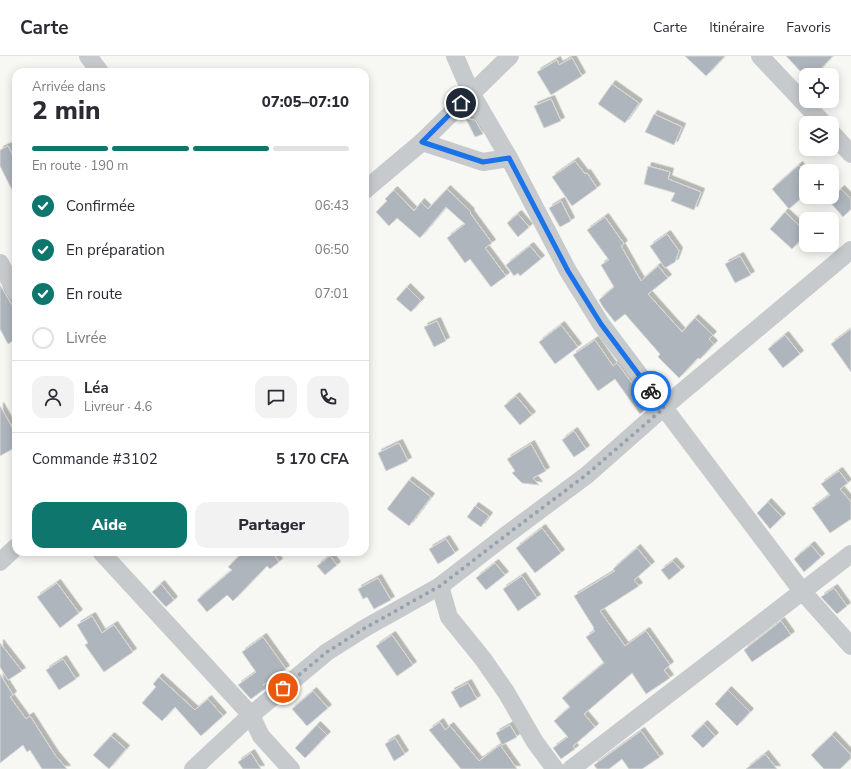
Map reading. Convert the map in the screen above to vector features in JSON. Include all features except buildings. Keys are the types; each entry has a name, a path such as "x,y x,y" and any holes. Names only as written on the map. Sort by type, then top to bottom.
{"street":[{"path":"88,56 97,68"},
{"path":"455,56 471,93 509,158 572,278 601,324 802,591 851,646"},
{"path":"369,187 422,142 510,56"},
{"path":"760,56 816,116"},
{"path":"839,141 851,154"},
{"path":"422,142 483,162 509,158"},
{"path":"193,769 251,715 327,652 365,628 440,586 586,475 851,250"},
{"path":"0,263 12,285"},
{"path":"0,562 12,551"},
{"path":"571,769 851,554"},
{"path":"105,556 251,715 261,736 291,769"},
{"path":"440,586 449,617 483,659 506,692 535,742 555,769"}],"way so far":[{"path":"283,688 327,652 365,628 440,586 586,475 664,408 651,391"}],"route":[{"path":"461,103 422,142 483,162 509,158 568,271 601,324 651,391"}]}
